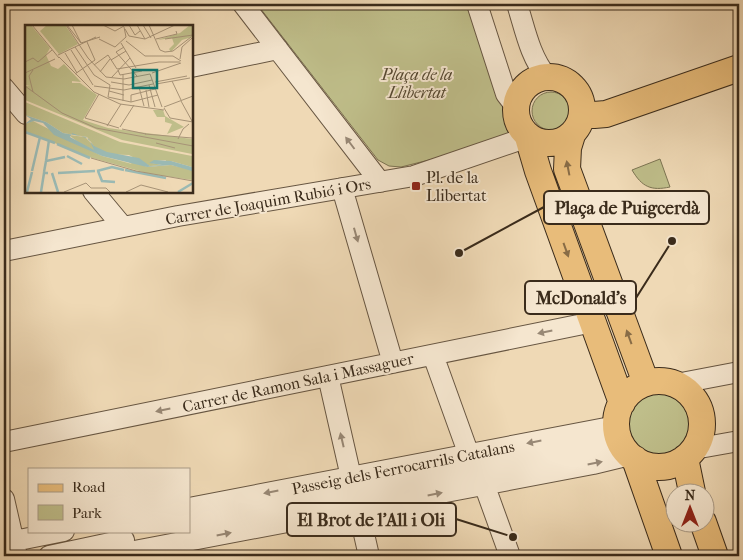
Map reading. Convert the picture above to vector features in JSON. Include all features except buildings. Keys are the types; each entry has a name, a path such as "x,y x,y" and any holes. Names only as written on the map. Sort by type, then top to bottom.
{"main road":[{"path":"528,137 540,143 549,144 564,140 578,125 594,116 606,114 739,68"},
{"path":"646,383 567,169 566,157 578,125 581,100 575,89 568,82 558,78 547,77 535,80 528,83 518,97 516,107 519,125 528,137 538,171 593,322 623,438 670,556"},
{"path":"656,381 676,384 692,396 701,415 701,432 690,453 674,464 660,467 647,465 623,438 628,394 646,383 656,381"},
{"path":"690,453 691,482"},
{"path":"707,532 716,556"}],"street":[{"path":"243,4 380,182"},
{"path":"477,4 506,94 516,107"},
{"path":"517,4 534,58 547,77"},
{"path":"192,67 278,49"},
{"name":"Carrer de Joaquim Rubió i Ors","path":"4,250 178,216 414,176 528,137"},
{"path":"342,188 393,363"},
{"path":"94,192 123,227"},
{"name":"Carrer de Ramon Sala i Massaguer","path":"4,442 593,322"},
{"path":"433,355 469,454"},
{"path":"676,384 739,372"},
{"path":"328,376 369,556"},
{"name":"Passeig dels Ferrocarrils Catalans","path":"108,556 192,541 354,492 469,454 623,438"},
{"name":"Passeig dels Ferrocarrils Catalans","path":"190,508 354,492 484,484 623,438"},
{"name":"Passeig dels Ferrocarrils Catalans","path":"354,492 623,438"},
{"path":"690,453 739,441"},
{"path":"484,484 510,556"},
{"path":"4,499 11,547 61,532"},
{"path":"50,556 163,532"}],"green space":[{"name":"Plaça de la Llibertat","path":"257,4 472,4 513,129 509,136 437,158 401,167 389,166 378,160"},
{"path":"551,92 565,97 570,111 565,125 551,130 537,125 532,111 537,97"},
{"path":"660,159 670,187 652,188 643,184 632,170"},
{"path":"659,394 676,399 684,407 689,424 684,441 676,449 659,454 642,449 634,441 629,424 634,407 642,399"}],"place":[{"name":"Pl. de la Llibertat","path":"416,186"},
{"name":"McDonald's","path":"672,241"},
{"name":"Plaça de Puigcerdà","path":"459,253"},
{"name":"El Brot de l'All i Oli","path":"513,537"}]}
